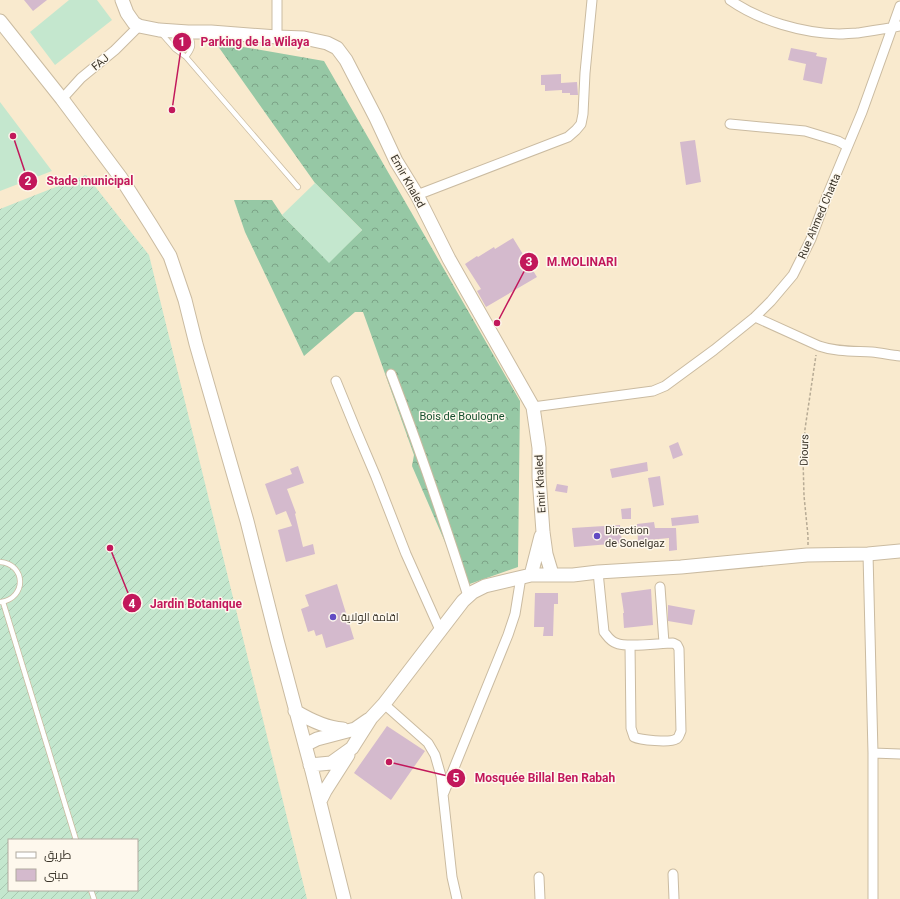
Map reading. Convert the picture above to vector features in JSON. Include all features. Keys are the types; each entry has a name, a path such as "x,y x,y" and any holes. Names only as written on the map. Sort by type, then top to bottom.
{"street":[{"path":"122,0 127,13 134,23 139,26"},
{"path":"277,0 277,37"},
{"path":"417,195 568,137 576,130 581,124 583,114 585,73 592,0"},
{"path":"730,0 737,5 786,26 815,32 839,34 896,27"},
{"name":"Rue Ahmed Chatta","path":"533,407 653,391 665,386 714,350 755,317 771,301 793,275 811,239 896,27 900,6"},
{"path":"0,21 62,99 121,178 170,256 185,300 196,344 247,522 344,899"},
{"name":"Emir Khaled","path":"139,26 159,30 304,38 327,43 337,48 346,60 396,161 417,195 450,259 533,407 539,448 539,477 543,532 546,554 552,574"},
{"name":"FAJ","path":"62,99 81,78 115,50 139,26"},
{"path":"730,124 805,131 838,141 848,146"},
{"path":"755,317 819,346 829,349 900,356"},
{"path":"391,374 431,483 468,596"},
{"path":"336,381 406,554 440,630"},
{"path":"443,795 508,635 526,576 543,532"},
{"path":"320,801 371,718 384,704 440,630 468,596 479,588 526,576 552,574 574,575 807,555 868,554 900,551"},
{"path":"868,554 873,899"},
{"path":"598,572 604,632 609,639 617,644 630,645 673,643 679,649 681,732 678,738 674,741 639,740 634,737 631,728 630,645"},
{"path":"660,587 664,643"},
{"path":"384,704 428,743 435,755 441,776 452,877 457,899"},
{"path":"295,711 307,718 327,726 341,729 355,729"},
{"path":"305,745 317,739 355,729 371,718"},
{"path":"310,765 331,763 352,748"},
{"path":"872,753 900,754"},
{"path":"674,874 674,899"},
{"path":"540,877 540,899"}],"lane":[{"path":"159,30 175,49 186,57 298,187"},
{"path":"186,57 192,49 192,41 188,32"},
{"path":"0,562 8,563 13,566 18,572 20,578 20,584 15,596 9,600 1,602 76,839"}],"path":[{"name":"Diours","path":"807,555 808,536 804,496 803,458 805,428 816,356 819,346"}],"green space":[{"path":"69,0 97,0 112,20 55,65 30,32"},
{"name":"Bois de Boulogne","path":"215,42 324,61 520,401 518,567 464,586 412,466 414,455 363,312 355,312 304,356 245,232 234,200 272,200 282,215 329,262 362,230 315,183"},
{"path":"0,102 52,171 0,191"},
{"path":"86,175 149,255 307,899 0,899 0,209"},
{"path":"315,183 362,230 329,263 282,215"}],"building":[{"path":"24,0 47,0 33,11"},
{"path":"791,48 817,53 816,56 827,58 822,84 803,80 806,64 788,60"},
{"path":"561,74 561,83 577,82 578,95 562,93 562,90 545,91 545,85 541,85 541,75"},
{"path":"695,140 701,182 686,185 680,142"},
{"path":"513,238 537,277 486,307 477,291 481,289 465,264 477,256 478,257 494,247 495,249"},
{"path":"678,442 683,455 673,459 669,446"},
{"path":"647,462 648,471 612,478 610,469"},
{"path":"298,466 304,483 287,489 296,513 303,547 313,544 315,554 286,562 278,530 292,526 286,511 276,515 265,484 292,474 290,469"},
{"path":"660,476 664,505 653,507 648,478"},
{"path":"557,484 568,486 567,493 555,491"},
{"path":"631,508 631,519 622,519 621,509"},
{"path":"698,515 699,523 672,526 671,518"},
{"path":"654,522 655,528 676,528 677,550 669,551 669,538 638,541 637,524"},
{"name":"Direction de Sonelgaz","path":"620,525 622,543 574,547 572,528"},
{"path":"337,584 354,639 326,648 322,634 316,636 314,630 308,632 301,609 309,606 305,595"},
{"path":"651,589 653,625 624,628 624,613 621,593"},
{"path":"535,593 558,593 558,604 554,604 553,636 543,636 544,627 534,627"},
{"path":"668,605 695,610 692,625 668,621"},
{"path":"387,726 425,751 391,800 354,773"}],"place":[{"name":"Parking de la Wilaya","path":"172,110"},
{"name":"Stade municipal","path":"13,136"},
{"name":"M.MOLINARI","path":"497,323"},
{"name":"Direction de Sonelgaz","path":"597,536"},
{"name":"Jardin Botanique","path":"110,548"},
{"name":"اقامة الولاية","path":"333,617"},
{"name":"Mosquée Billal Ben Rabah","path":"389,762"}]}
